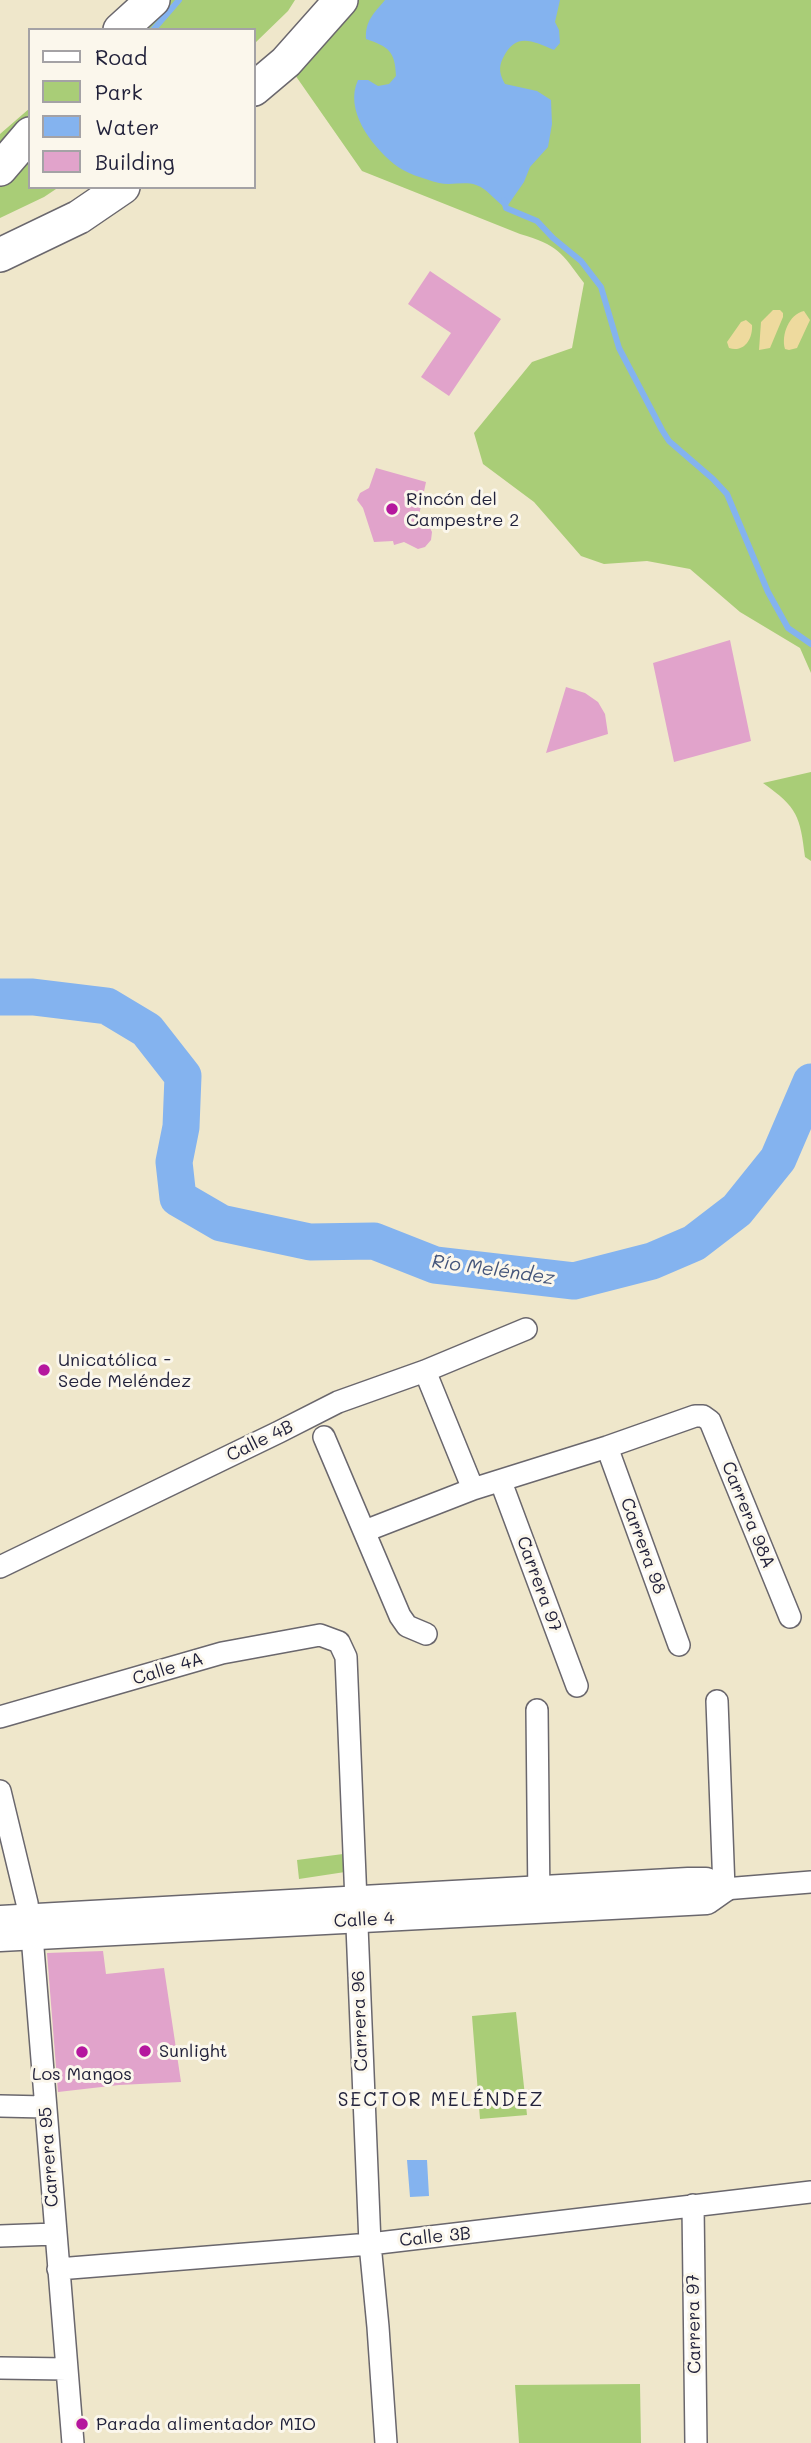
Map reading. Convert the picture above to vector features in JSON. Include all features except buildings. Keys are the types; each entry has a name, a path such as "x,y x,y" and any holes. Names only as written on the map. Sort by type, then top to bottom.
{"main road":[{"path":"122,28 153,0"},
{"path":"256,61 304,18 318,0"},
{"path":"256,87 286,62 341,0"},
{"path":"0,134 28,110"},
{"path":"0,169 28,137"},
{"path":"0,255 83,202 118,189"},
{"path":"0,233 71,199 83,202"}],"street":[{"name":"Calle 4B","path":"0,1567 338,1402 425,1371 526,1329"},
{"path":"425,1371 473,1489"},
{"name":"Carrera 98A","path":"607,1447 695,1416 703,1416 710,1422 790,1616"},
{"path":"324,1437 400,1616 407,1626 426,1634"},
{"path":"365,1531 473,1489 607,1447"},
{"name":"Carrera 98","path":"607,1447 679,1645"},
{"name":"Carrera 97","path":"501,1482 577,1686"},
{"name":"Calle 4A","path":"0,1717 222,1653 320,1635 339,1642"},
{"name":"Carrera 96","path":"339,1642 346,1657 370,2244 379,2327 386,2443"},
{"path":"717,1701 724,1889"},
{"path":"537,1710 539,1899"},
{"name":"Carrera 95","path":"0,1791 30,1927 74,2443"},
{"name":"Calle 4","path":"0,1938 30,1927 539,1899 706,1881 724,1889 811,1882"},
{"name":"Calle 4","path":"0,1919 30,1927"},
{"path":"0,2106 45,2106"},
{"name":"Calle 3B","path":"58,2269 370,2244 811,2192"},
{"name":"Carrera 97","path":"693,2205 696,2443"},
{"path":"0,2236 55,2234"},
{"path":"0,2368 66,2369"}],"green space":[{"path":"153,0 295,0 288,11 256,42 256,28 122,28"},
{"path":"341,0 811,0 811,673 800,648 740,612 690,569 647,561 604,564 581,556 534,502 483,464 474,433 532,362 572,348 584,283 564,257 551,246 362,171 286,62"},
{"path":"28,110 28,189 56,189 0,218 0,134"},
{"path":"811,772 811,861 805,857 795,814 784,799 763,783"},
{"path":"343,1854 345,1872 299,1879 297,1860"},
{"path":"516,2012 527,2115 480,2119 472,2016"},
{"path":"640,2384 641,2443 519,2443 515,2385"}],"sand":[{"path":"773,310 780,310 783,317 770,348 759,350 761,322"},
{"path":"804,311 810,320 797,348 785,349 787,326 794,316"},
{"path":"746,320 752,325 749,340 743,347 729,348 727,342 741,322"}],"water":[{"path":"385,0 560,0 555,22 560,43 554,50 532,42 519,42 508,50 500,65 505,84 537,91 551,100 552,124 548,147 530,167 524,182 506,208 476,185 439,183 404,170 377,147 362,126 354,103 358,80 368,80 378,86 389,84 396,76 394,61 389,51 366,39 369,22"},
{"path":"407,2160 427,2160 429,2196 410,2197"}],"waterway":[{"path":"155,28 179,0"},
{"path":"504,200 506,208 537,221 581,261 601,287 619,348 662,430 669,441 727,494 768,592 788,628 811,644"},
{"name":"Río Meléndez","path":"0,997 33,997 107,1006 147,1030 183,1076 181,1127 174,1162 178,1198 221,1223 310,1242 374,1241 435,1265 574,1281 652,1261 694,1243 737,1210 778,1159 811,1082"}],"place":[{"name":"Rincón del Campestre 2","path":"392,509"},
{"name":"Unicatólica - Sede Meléndez","path":"44,1370"},
{"name":"Sunlight","path":"145,2051"},
{"name":"Los Mangos","path":"82,2052"},
{"name":"Parada alimentador MIO","path":"82,2424"}],"district":[{"name":"SECTOR MELÉNDEZ","path":"441,2100"}]}
